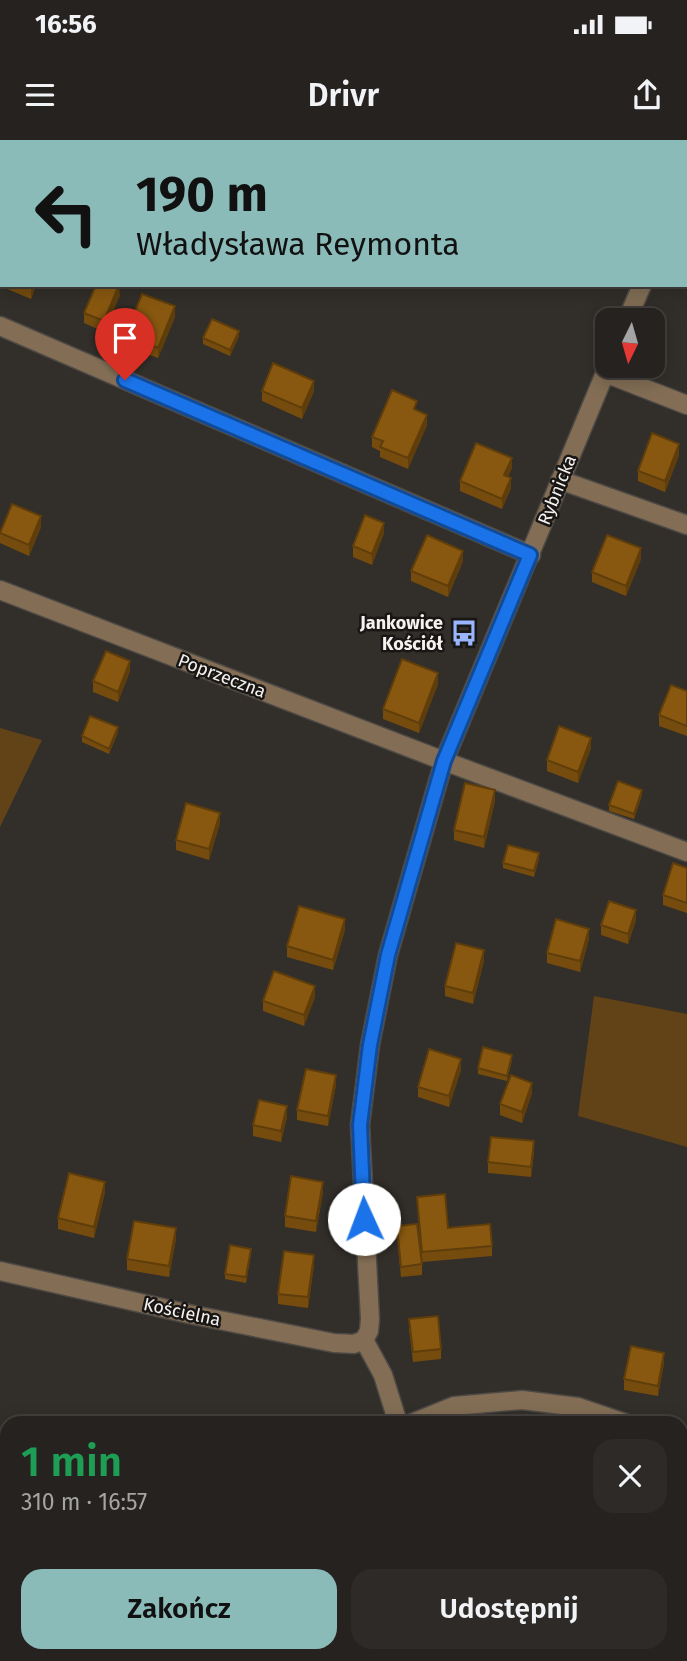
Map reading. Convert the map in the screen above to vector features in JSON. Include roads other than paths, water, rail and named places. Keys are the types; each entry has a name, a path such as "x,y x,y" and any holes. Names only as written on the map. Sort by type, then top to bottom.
{"street":[{"path":"632,308 641,287"},
{"path":"0,326 530,555"},
{"name":"Rybnicka","path":"363,1339 369,1331 370,1319 360,1125 370,1045 388,955 444,761 603,378"},
{"path":"627,378 687,405"},
{"path":"560,480 687,525"},
{"name":"Poprzeczna","path":"0,590 687,852"},
{"name":"Kościelna","path":"0,1271 189,1314 334,1343 354,1344 363,1339"},
{"path":"363,1339 383,1375 396,1416"},
{"path":"429,1416 454,1406 522,1400 578,1407 604,1416"}],"place":[{"name":"Jankowice Kościół","path":"464,633"}]}
